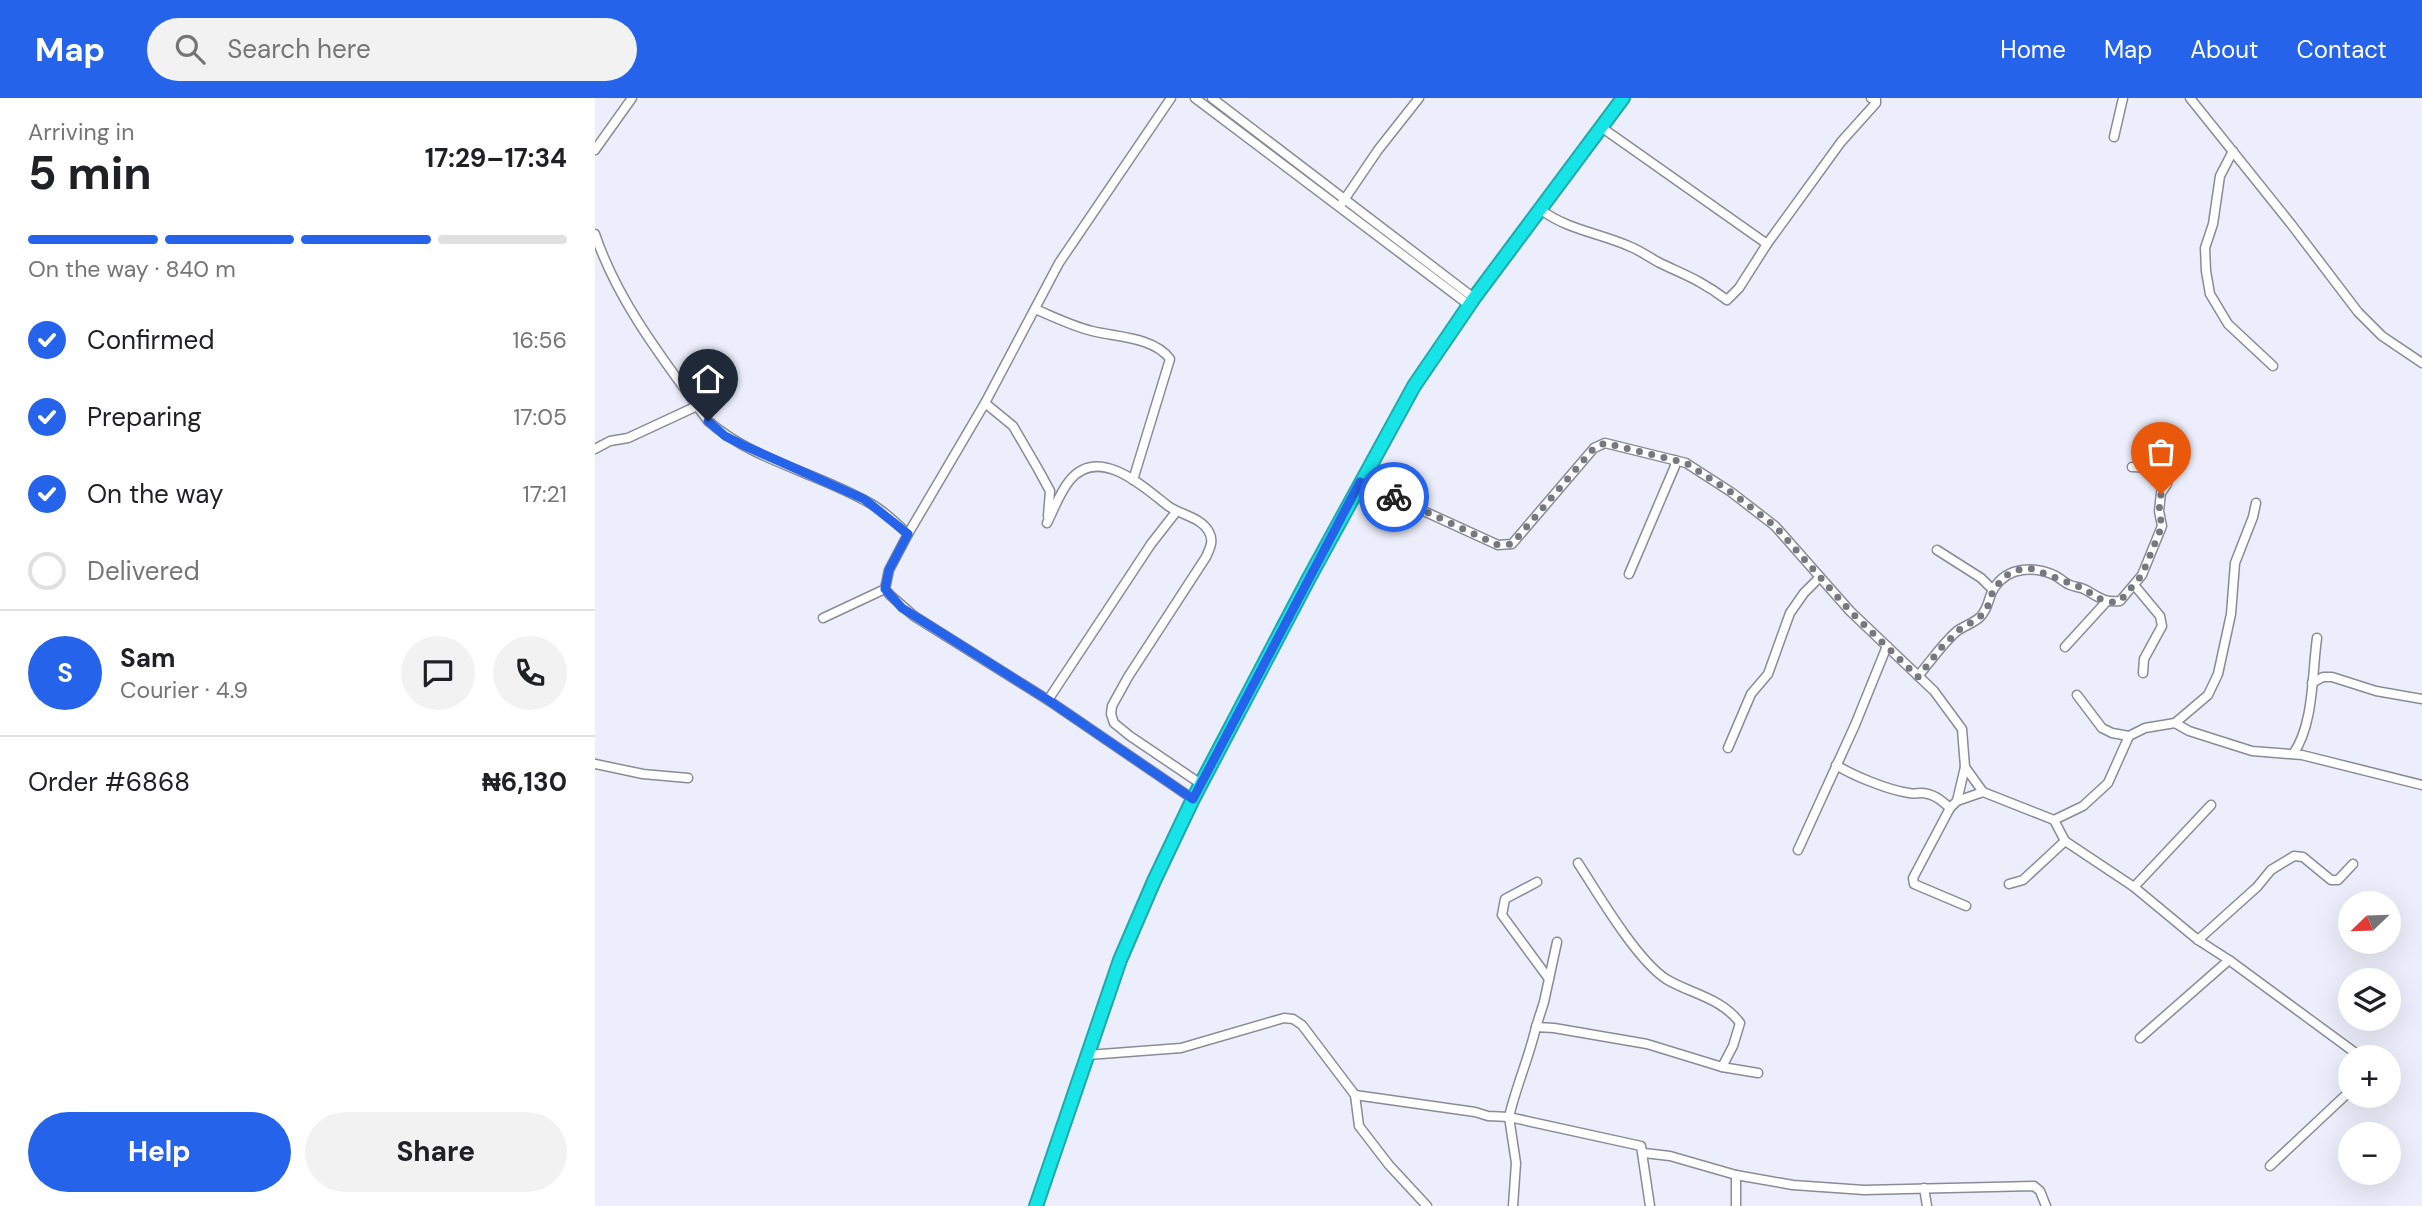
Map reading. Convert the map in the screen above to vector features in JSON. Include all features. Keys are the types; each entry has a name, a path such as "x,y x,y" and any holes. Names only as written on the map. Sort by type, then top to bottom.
{"highway":[{"path":"1036,1206 1121,960 1154,881 1201,783 1360,482 1414,386 1471,302 1623,98"}],"street":[{"path":"595,150 632,98"},
{"path":"1171,98 1059,263 985,403 908,534 889,570 885,589 913,616 1048,700 1193,799"},
{"path":"1195,98 1342,203"},
{"path":"1212,98 1471,302"},
{"path":"1342,203 1378,150 1419,98"},
{"path":"1540,209 1569,226 1630,246 1688,274 1727,300 1739,288 1767,244 1841,142 1876,103 1876,100 1871,98"},
{"path":"2114,137 2123,98"},
{"path":"2190,98 2322,262 2358,312 2382,336 2422,363"},
{"path":"1601,127 1767,244"},
{"path":"2233,151 2220,176 2213,224 2206,248 2210,294 2228,324 2273,366"},
{"path":"595,234 604,261 627,303 708,421 725,436 864,499 908,534"},
{"path":"1035,309 1074,325 1154,347 1170,359 1133,480"},
{"path":"985,403 1013,426 1050,491 1047,523 1061,495 1076,474 1100,466 1133,480 1176,512 1206,527 1212,540 1209,550 1159,633 1128,677 1111,713 1114,723 1130,736 1201,783"},
{"path":"595,449 610,441 628,438 697,406"},
{"path":"1360,482 1498,545 1506,546 1512,544 1600,444 1615,445 1686,463 1731,492 1775,526 1850,611 1918,677 1959,722 1965,767 1957,801"},
{"path":"1629,574 1675,466 1675,460"},
{"path":"1918,677 1959,630 1980,617 1989,604 1993,590 2005,576 2029,568 2056,576 2107,601 2120,601 2142,575 2162,526 2159,511 2161,494 2167,484 2158,472 2150,467 2132,467"},
{"path":"2077,695 2102,728 2129,736 2145,728 2175,723 2208,695 2218,674 2231,614 2235,563 2256,503"},
{"path":"1048,700 1151,544 1176,512"},
{"path":"1937,550 1981,578 1993,590"},
{"path":"1728,748 1751,694 1768,674 1790,613 1820,577"},
{"path":"2135,586 2160,616 2162,626 2144,659 2143,673"},
{"path":"823,618 885,589"},
{"path":"2065,647 2107,601"},
{"path":"2293,754 2301,742 2317,638"},
{"path":"1798,850 1887,646"},
{"path":"2312,682 2322,677 2332,677 2376,691 2422,699"},
{"path":"2175,723 2189,731 2252,751 2293,754 2422,785"},
{"path":"2054,820 2083,806 2108,783 2129,736"},
{"path":"595,764 643,774 688,778"},
{"path":"1836,765 1849,773 1887,786 1910,793 1924,792 1950,808"},
{"path":"1965,767 1983,792 2054,820 2065,841 2134,887 2198,940 2345,1045"},
{"path":"1966,906 1914,884 1913,878 1950,808 1957,801 1983,792"},
{"path":"2134,887 2211,805"},
{"path":"2009,884 2022,880 2065,841"},
{"path":"2198,940 2286,859 2303,857 2330,880 2339,880 2353,864"},
{"path":"1578,863 1648,962 1666,979 1697,992 1732,1012 1740,1023 1733,1046 1722,1067"},
{"path":"1537,882 1505,900 1502,915 1549,979"},
{"path":"1513,1206 1515,1163 1509,1116 1515,1087 1536,1027 1557,942"},
{"path":"2140,1038 2229,960"},
{"path":"1088,1055 1181,1048 1284,1018 1293,1019 1302,1025 1355,1095 1359,1126 1389,1165 1427,1206"},
{"path":"1536,1027 1647,1044 1722,1067 1758,1073"},
{"path":"1355,1095 1488,1116 1509,1116 1639,1145 1644,1153 1650,1206"},
{"path":"2270,1166 2338,1102"},
{"path":"1644,1153 1681,1158 1736,1175 1793,1185 1864,1190 2034,1186 2040,1191 2046,1206"},
{"path":"1736,1175 1736,1206"},
{"path":"1924,1188 1927,1206"}],"way so far":[{"path":"1394,497 1498,545 1506,546 1512,544 1600,444 1647,452 1686,463 1731,492 1775,526 1850,611 1918,677 1959,630 1980,617 1989,604 1993,590 2005,576 2018,570 2029,568 2056,576 2070,585 2085,589 2097,598 2120,601 2142,575 2162,526 2159,511 2161,494"}],"route":[{"path":"708,421 725,436 874,505 908,534 889,570 885,589 902,608 1048,700 1193,799 1360,482 1394,497"}]}
